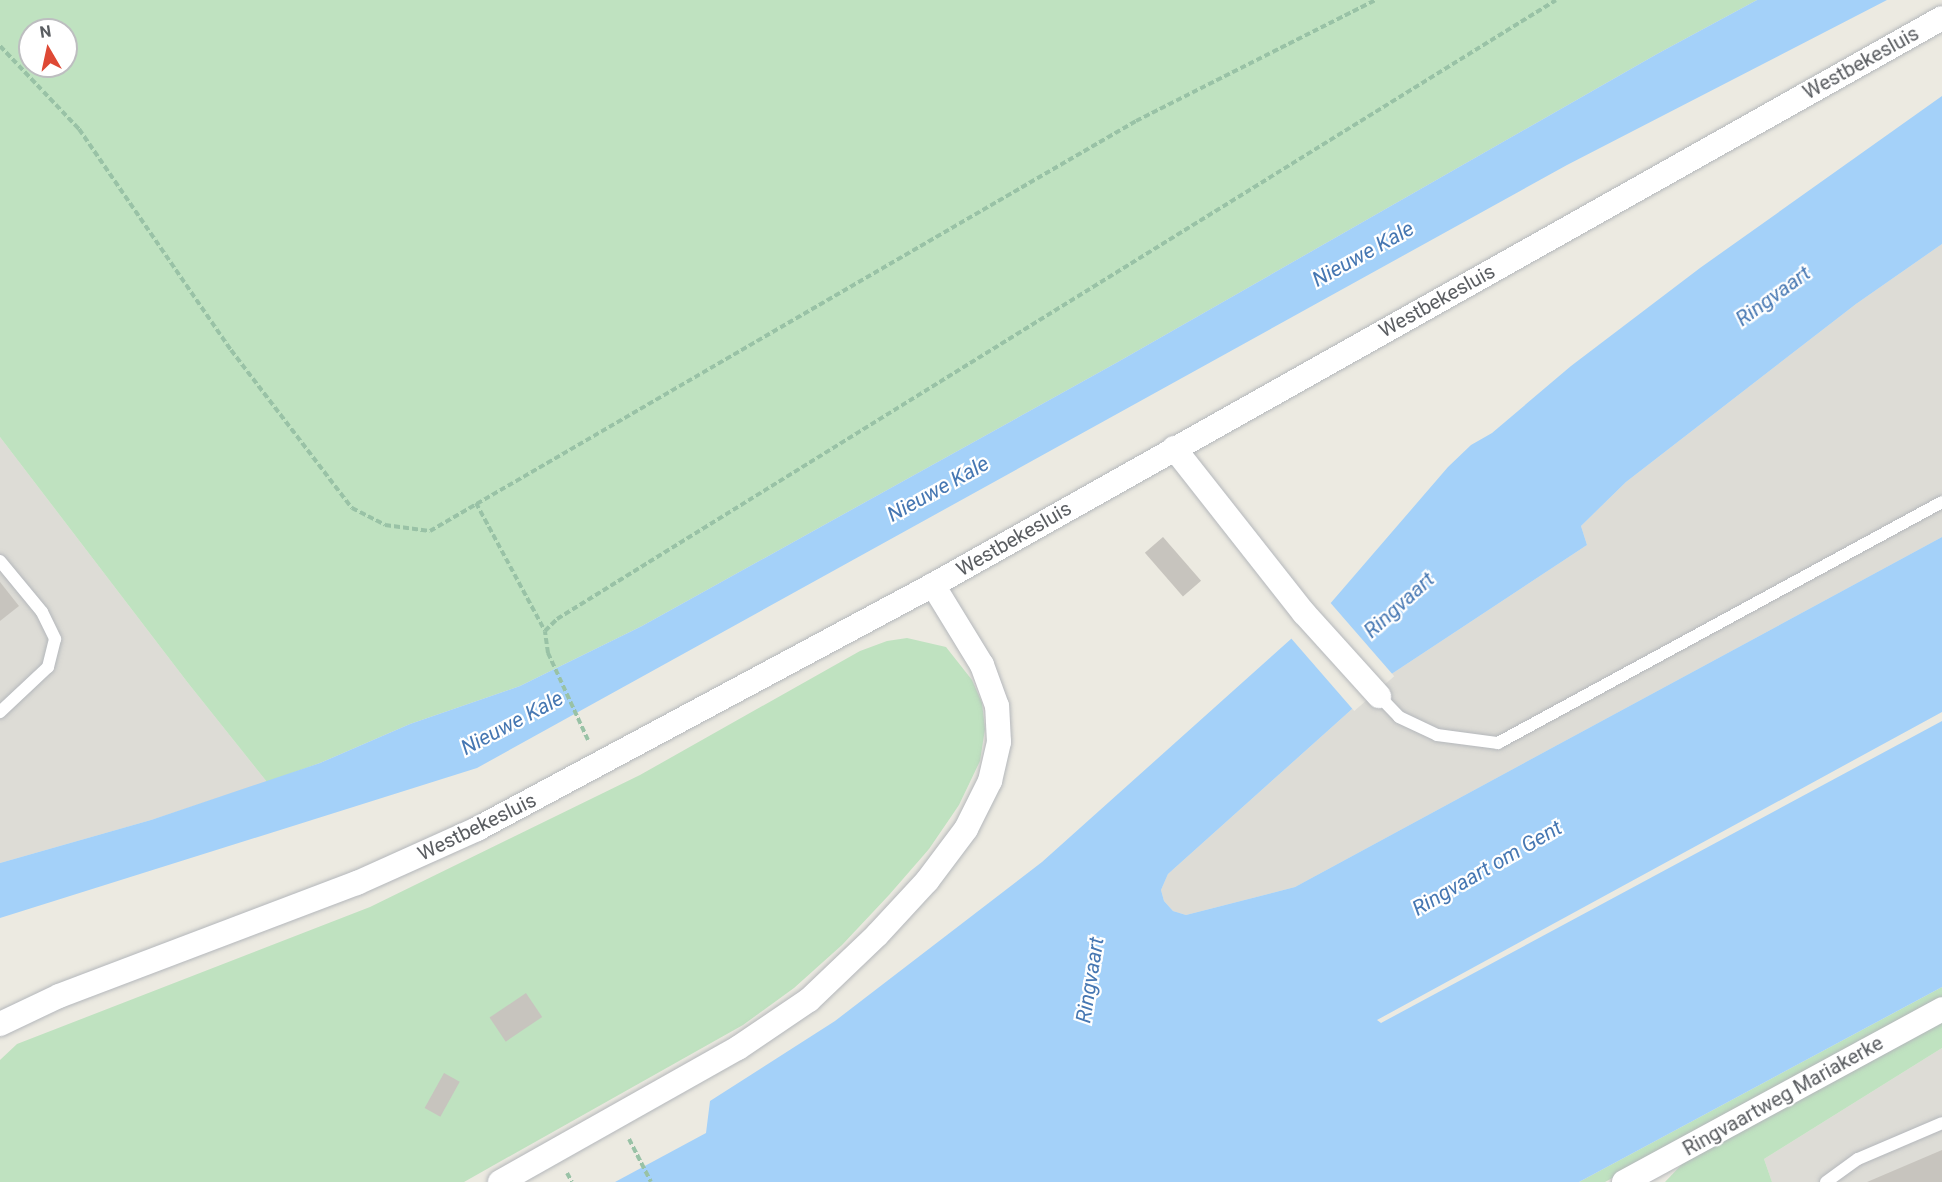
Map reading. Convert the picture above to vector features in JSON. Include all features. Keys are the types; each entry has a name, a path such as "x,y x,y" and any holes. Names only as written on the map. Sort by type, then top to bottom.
{"street":[{"name":"Westbekesluis","path":"0,1024 59,996 357,883 477,829 933,585 1942,18"},
{"path":"1174,448 1304,613 1379,696"},
{"name":"Westbekesluis","path":"500,1182 738,1048 809,1000 878,935 927,881 966,829 990,781 999,742 997,706 982,665 933,585"},
{"name":"Ringvaartweg Mariakerke","path":"1624,1182 1942,1009"}],"lane":[{"path":"1379,696 1399,717 1437,735 1498,743 1942,502"},
{"path":"0,561 42,612 56,639 48,667 0,712"},
{"path":"1826,1182 1858,1159 1942,1124"}],"path":[{"path":"0,46 79,129 231,350 352,508 385,525 430,531 1136,121 1376,0"},
{"path":"545,631 557,619 1557,0"},
{"path":"476,503 545,631 548,653 581,724"},
{"path":"628,1138 651,1182"}],"shaded area":[{"path":"1942,244 1942,537 1295,887 1186,915 1173,911 1164,901 1161,890 1168,874 1390,675 1587,545 1581,526 1626,482 1856,304"},
{"path":"0,437 188,683 267,782 151,820 0,863"},
{"path":"1942,1048 1942,1182 1772,1182 1764,1159"}],"green space":[{"path":"0,0 1757,0 1657,54 1116,363 642,626 520,686 410,724 320,763 267,782 188,683 0,437"},
{"path":"907,638 946,647 972,680 982,703 985,729 980,761 959,805 929,849 889,895 842,945 794,988 743,1025 464,1182 0,1182 0,1060 17,1044 370,907 640,775 860,651 887,641"},
{"path":"1942,987 1942,998 1605,1182 1579,1182"},
{"path":"1942,1022 1942,1048 1764,1159 1772,1182 1665,1182 1684,1162"}],"water":[{"name":"Nieuwe Kale","path":"1757,0 1887,0 1567,165 477,768 0,918 0,863 151,820 320,763 410,724 520,686 642,626 1116,363 1657,54"},
{"path":"1942,96 1942,244 1856,304 1626,482 1581,526 1587,545 1390,675 1168,874 1161,890 1164,901 1173,911 1186,915 1295,887 1942,537 1942,712 1377,1020 1381,1023 1942,721 1942,987 1579,1182 615,1182 706,1133 710,1101 835,1021 1042,862 1329,605 1448,467 1471,445 1492,433 1571,366 1700,268"}],"pier":[{"path":"1328,600 1394,676 1354,711 1288,635"}],"building":[{"path":"1163,537 1201,581 1183,597 1145,553"},
{"path":"0,582 19,606 0,621"},
{"path":"526,993 542,1017 506,1042 490,1018"},
{"path":"444,1073 460,1082 440,1117 425,1108"},
{"path":"1942,1150 1942,1182 1867,1182"}],"water label":[{"name":"Ringvaart","path":"1773,296"},
{"name":"Ringvaart","path":"1399,605"},
{"name":"Ringvaart om Gent","path":"1487,868"},
{"name":"Ringvaart","path":"1090,980"}]}
